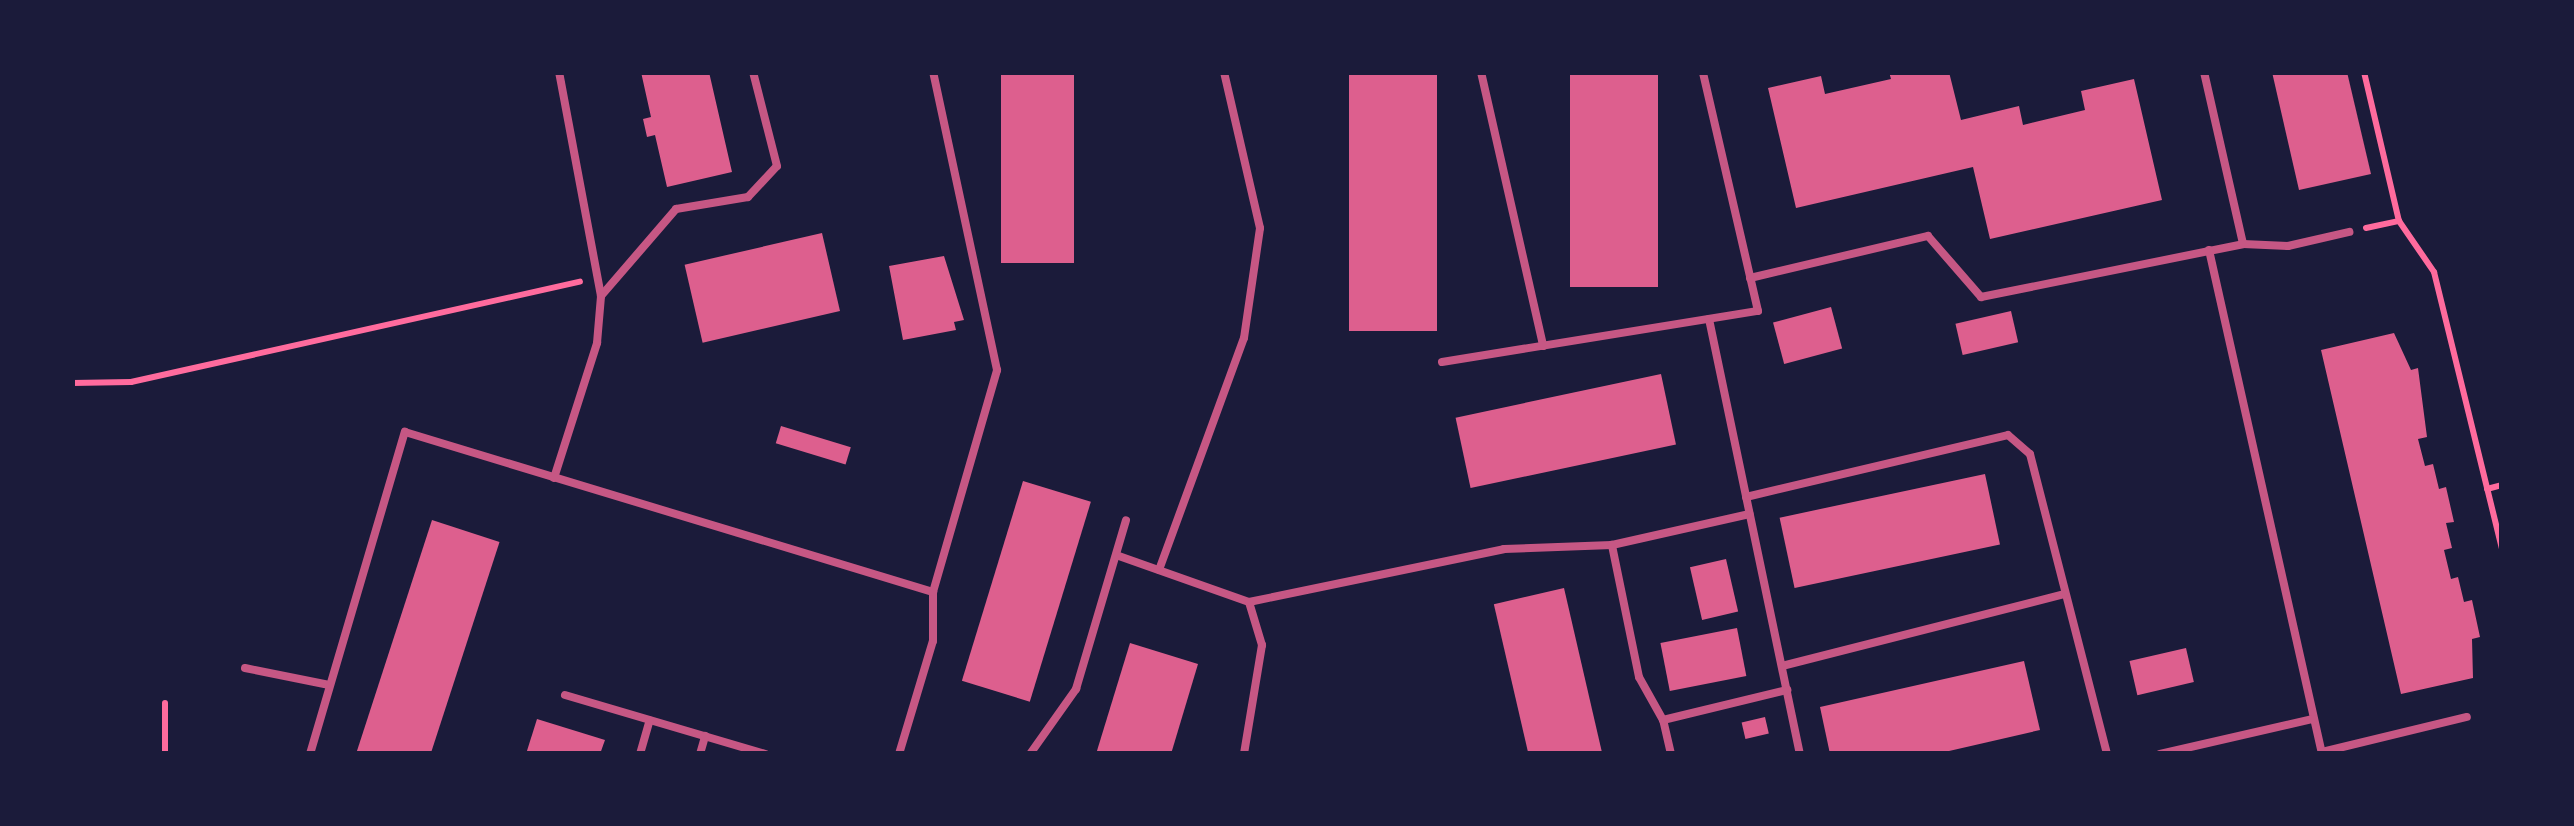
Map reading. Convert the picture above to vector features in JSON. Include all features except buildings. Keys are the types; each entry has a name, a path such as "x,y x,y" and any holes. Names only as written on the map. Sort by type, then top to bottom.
{"lane":[{"path":"554,478 597,344 601,296 559,72"},
{"path":"601,296 676,209 748,197 777,166 754,72"},
{"path":"899,754 933,641 933,592 997,370 933,72"},
{"path":"1160,570 1244,338 1260,228 1224,72"},
{"path":"1481,72 1543,346"},
{"path":"1442,362 1758,312 1703,72"},
{"path":"2204,72 2243,244"},
{"path":"1750,278 1928,236 1982,297 2243,244 2288,246 2349,232"},
{"path":"2210,250 2322,753 2467,717"},
{"path":"1709,319 1800,754"},
{"path":"310,754 405,432 933,592"},
{"path":"1746,497 2008,435 2030,454 2107,754"},
{"path":"1116,555 1249,602 1504,550 1612,545 1750,514"},
{"path":"1030,754 1076,689 1126,520"},
{"path":"1612,545 1639,678 1663,720 1670,754"},
{"path":"1782,666 2065,594"},
{"path":"1244,754 1262,646 1249,602"},
{"path":"245,668 330,685"},
{"path":"1663,720 1787,690"},
{"path":"565,695 766,754"},
{"path":"640,754 650,720"},
{"path":"2160,754 2314,720"},
{"path":"700,754 706,736"}],"path":[{"path":"2364,72 2399,221 2434,272 2502,549"},
{"path":"2349,232 2399,221"},
{"path":"72,383 131,382 600,278"},
{"path":"2487,489 2502,486"},
{"path":"165,703 166,754"}]}
